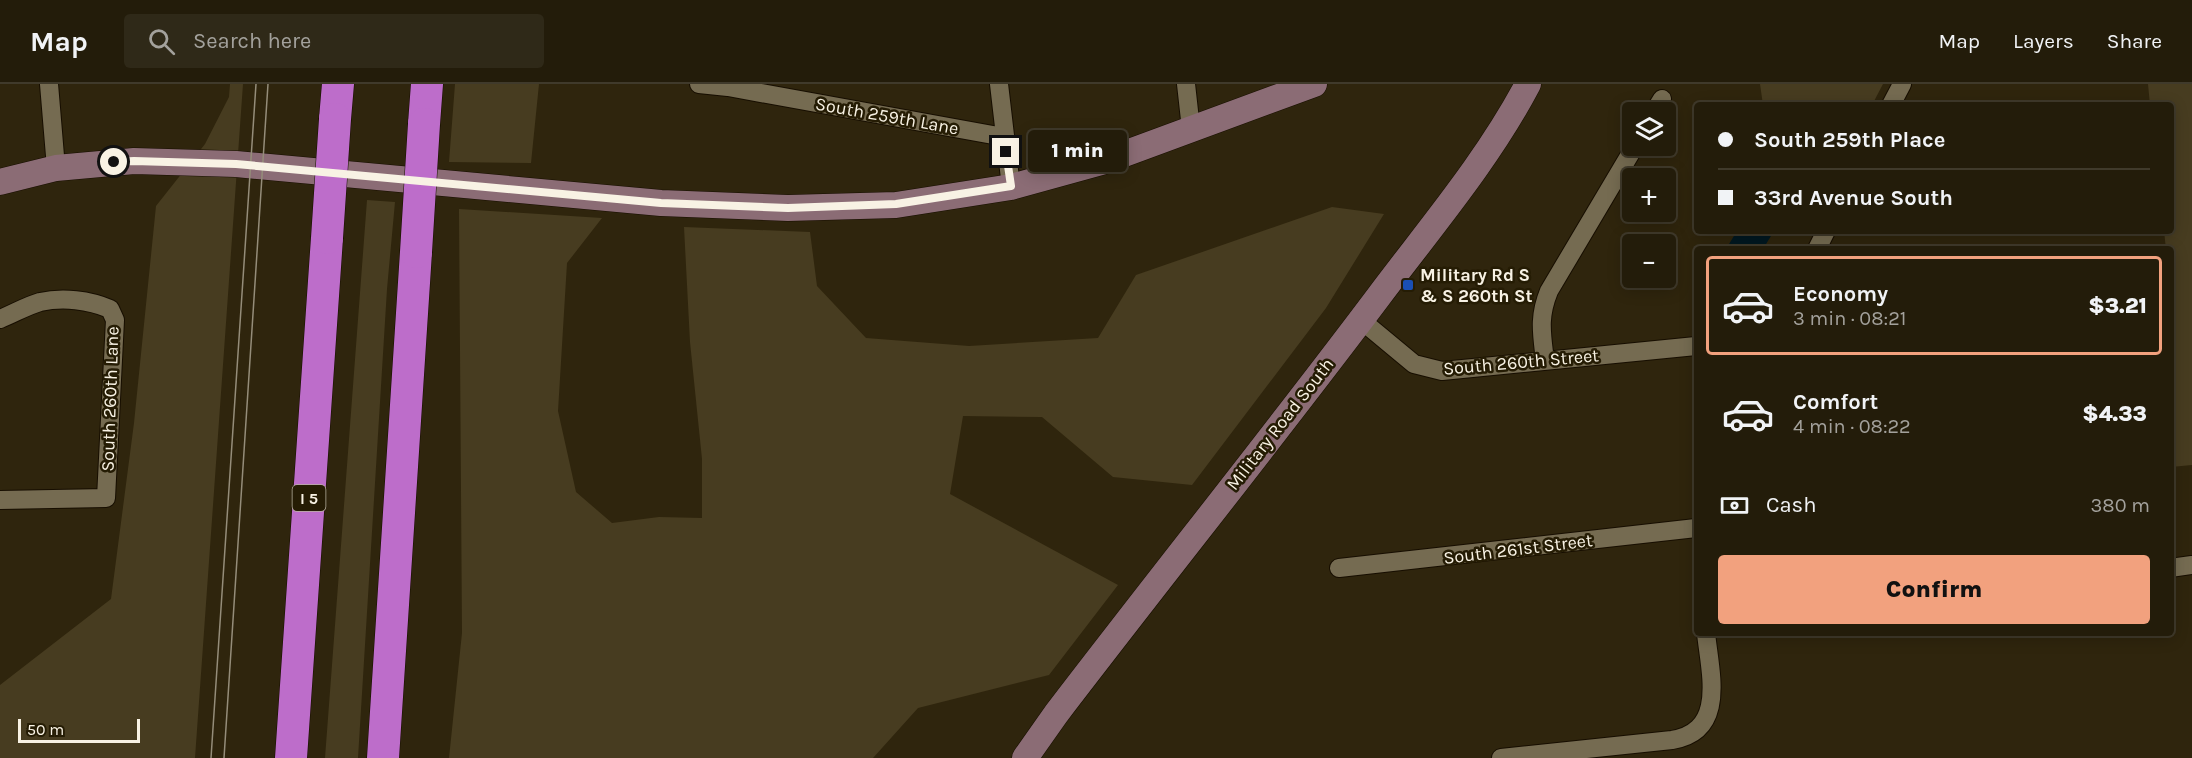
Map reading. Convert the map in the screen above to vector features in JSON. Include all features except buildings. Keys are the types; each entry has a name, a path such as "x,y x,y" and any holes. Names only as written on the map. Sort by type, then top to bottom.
{"highway":[{"name":"I 5","path":"291,758 338,84"},
{"path":"383,758 427,84"}],"main road":[{"path":"0,182 56,168 134,161 236,164 661,203 788,208 896,204 1011,186 1105,161 1314,84"},
{"name":"Military Road South","path":"1025,758 1476,167 1527,85"}],"street":[{"name":"South 259th Lane","path":"699,84 728,86 1004,137"},
{"path":"999,84 1011,186"},
{"path":"1186,84 1191,129"},
{"path":"1893,102 1902,84"},
{"path":"54,86 56,168"},
{"path":"1545,361 1540,323 1549,291 1629,156"},
{"name":"South 260th Lane","path":"0,319 40,302 79,300 96,303 110,309 115,320 106,498 0,500"},
{"name":"South 260th Street","path":"1361,320 1414,364 1442,371 1694,346"},
{"name":"South 261st Street","path":"1340,568 1694,529"},
{"path":"2174,567 2192,565"},
{"path":"1501,758 1685,738 1692,734 1703,723 1710,711 1712,695 1706,636"}],"shaded area":[{"path":"230,84 243,84 195,758 0,758 0,685 111,599 134,423 156,206 205,144 229,97"},
{"path":"455,84 539,84 531,163 449,162"},
{"path":"1760,84 1883,84 1874,102 1763,102"},
{"path":"2148,84 2192,84 2192,465 2174,467 2174,246 2166,246 2164,234 2174,234 2174,102 2150,102"},
{"path":"367,200 395,202 387,289 358,758 325,758"},
{"path":"1332,207 1384,214 1326,308 1192,485 1113,477 1042,417 963,416 950,494 1118,585 1049,675 918,708 873,758 449,758 462,633 459,209 602,218 567,263 558,411 576,492 612,523 659,517 702,518 702,459 690,342 684,227 810,232 817,286 866,338 969,346 1098,338 1136,275"}],"water":[{"path":"1735,234 1772,234 1765,246 1728,246"}],"tram line":[{"path":"211,758 256,84"},
{"path":"224,758 268,84"}],"place":[{"name":"Military Rd S & S 260th St","path":"1408,285"}],"route":[{"path":"114,162 236,164 661,203 788,208 896,204 1011,186 1006,152"}]}
